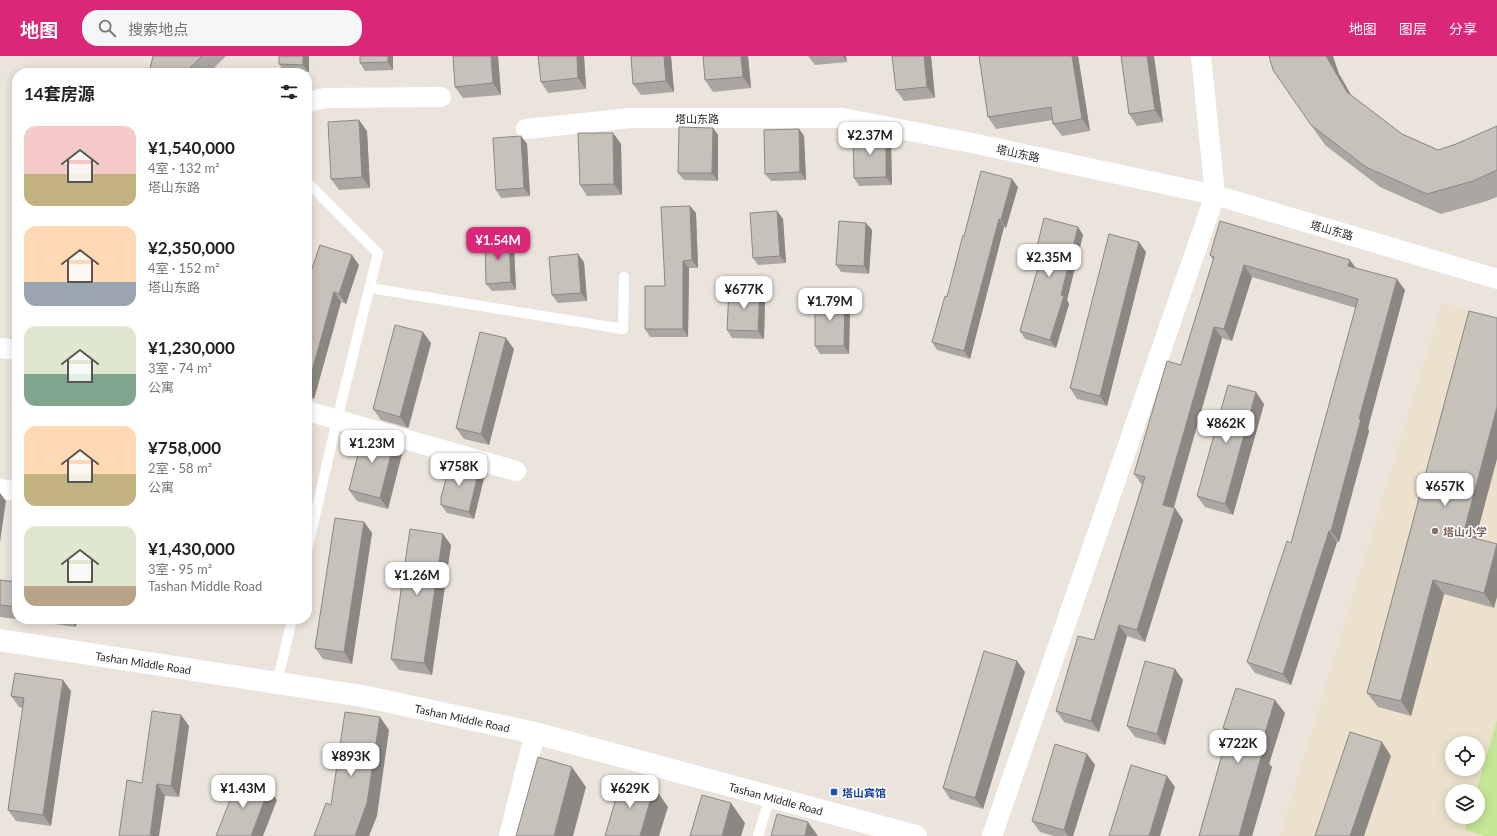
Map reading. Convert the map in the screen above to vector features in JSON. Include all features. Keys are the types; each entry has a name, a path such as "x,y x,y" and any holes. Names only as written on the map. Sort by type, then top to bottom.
{"street":[{"path":"992,836 1215,195 1201,56"},
{"path":"312,101 324,98 441,97"},
{"name":"塔山东路","path":"526,129 631,118 842,118 977,144 1215,195 1497,279"},
{"path":"0,348 12,349"},
{"path":"312,412 516,471"},
{"path":"0,489 12,490"},
{"name":"Tashan Middle Road","path":"0,640 362,696 535,733 916,836"},
{"path":"509,836 535,733"}],"lane":[{"path":"312,187 378,253 312,529"},
{"path":"370,288 623,329 624,277"},
{"path":"277,683 291,624"},
{"path":"758,836 770,797"}],"shaded area":[{"name":"塔山小学","path":"1442,303 1497,319 1497,836 1280,836"}],"green space":[{"path":"1497,720 1497,836 1485,836 1465,830 1466,824 1485,824 1485,784 1478,784 1480,776 1485,776 1485,761"}],"building":[{"path":"153,56 202,56 191,68 150,68"},
{"path":"279,56 303,56 303,65 279,64"},
{"path":"360,56 388,56 388,62 360,63"},
{"path":"453,56 491,56 493,83 455,87"},
{"path":"538,56 577,56 578,78 541,82"},
{"path":"631,56 664,56 666,81 633,84"},
{"path":"703,56 741,56 743,77 705,80"},
{"path":"892,56 924,56 927,87 896,90"},
{"path":"979,56 1072,56 1082,119 1053,124 1051,107 988,117"},
{"path":"1121,56 1147,56 1155,110 1129,114"},
{"path":"1269,56 1326,56 1347,92 1402,134 1438,150 1456,144 1497,126 1497,170 1473,181 1427,194 1366,167 1311,125 1273,70"},
{"path":"359,120 362,177 331,179 328,122"},
{"path":"679,127 713,128 712,173 678,173"},
{"path":"799,129 800,172 765,174 764,130"},
{"path":"578,133 613,133 614,184 580,185"},
{"path":"886,134 886,177 854,178 853,135"},
{"path":"521,136 524,188 496,190 493,138"},
{"path":"981,171 1012,179 1001,220 999,219 964,351 932,342 945,296 947,297"},
{"path":"690,206 692,260 683,261 683,329 645,329 645,286 665,286 661,207"},
{"path":"777,211 780,256 753,258 750,213"},
{"path":"1044,218 1078,227 1061,295 1064,296 1050,340 1020,331 1039,264 1033,263"},
{"path":"839,221 866,223 864,266 836,265"},
{"path":"1220,221 1350,260 1348,266 1397,279 1359,419 1361,419 1331,531 1329,531 1283,674 1247,662 1287,541 1291,543 1358,299 1244,265 1224,329 1214,327 1163,505 1175,508 1137,630 1119,625 1091,721 1056,711 1078,636 1094,640 1145,477 1134,474 1167,361 1181,365 1214,257 1210,255"},
{"path":"1109,234 1139,242 1100,396 1070,388"},
{"path":"509,239 511,282 486,284 485,240"},
{"path":"320,245 352,255 339,294 334,292 312,371 312,268"},
{"path":"578,254 581,293 552,295 549,257"},
{"path":"729,289 760,290 758,331 727,330"},
{"path":"815,299 845,299 844,346 815,346"},
{"path":"1469,311 1497,318 1497,407 1463,535 1497,544 1484,593 1433,580 1401,701 1367,693"},
{"path":"395,325 423,332 400,417 373,409"},
{"path":"480,332 506,338 481,434 456,428"},
{"path":"1228,385 1256,392 1225,504 1197,496"},
{"path":"364,430 395,439 380,498 349,490"},
{"path":"450,463 479,470 469,512 441,505 441,498"},
{"path":"335,518 364,522 344,652 315,648"},
{"path":"410,529 443,534 424,663 391,659"},
{"path":"0,580 12,581 12,606 0,605"},
{"path":"984,651 1017,661 975,798 943,788"},
{"path":"1145,661 1175,669 1157,734 1127,726"},
{"path":"15,673 63,680 43,815 8,810 24,698 11,696"},
{"path":"1236,688 1275,700 1259,753 1262,754 1239,836 1199,836 1229,730 1223,728"},
{"path":"152,711 181,715 171,786 157,784 150,836 119,836 127,780 142,783"},
{"path":"345,712 380,717 367,803 355,836 314,836 326,803 331,805"},
{"path":"1350,732 1382,742 1350,836 1315,836"},
{"path":"1055,744 1087,754 1064,830 1032,821"},
{"path":"538,757 572,767 554,836 516,836"},
{"path":"1131,765 1167,776 1149,836 1109,836"},
{"path":"239,777 269,788 251,836 216,836"},
{"path":"622,778 654,787 640,836 605,836"},
{"path":"702,795 731,803 722,836 690,836"},
{"path":"777,814 808,822 805,836 771,836"}],"place":[{"name":"塔山小学","path":"1435,531"},
{"name":"塔山宾馆","path":"834,792"}]}
